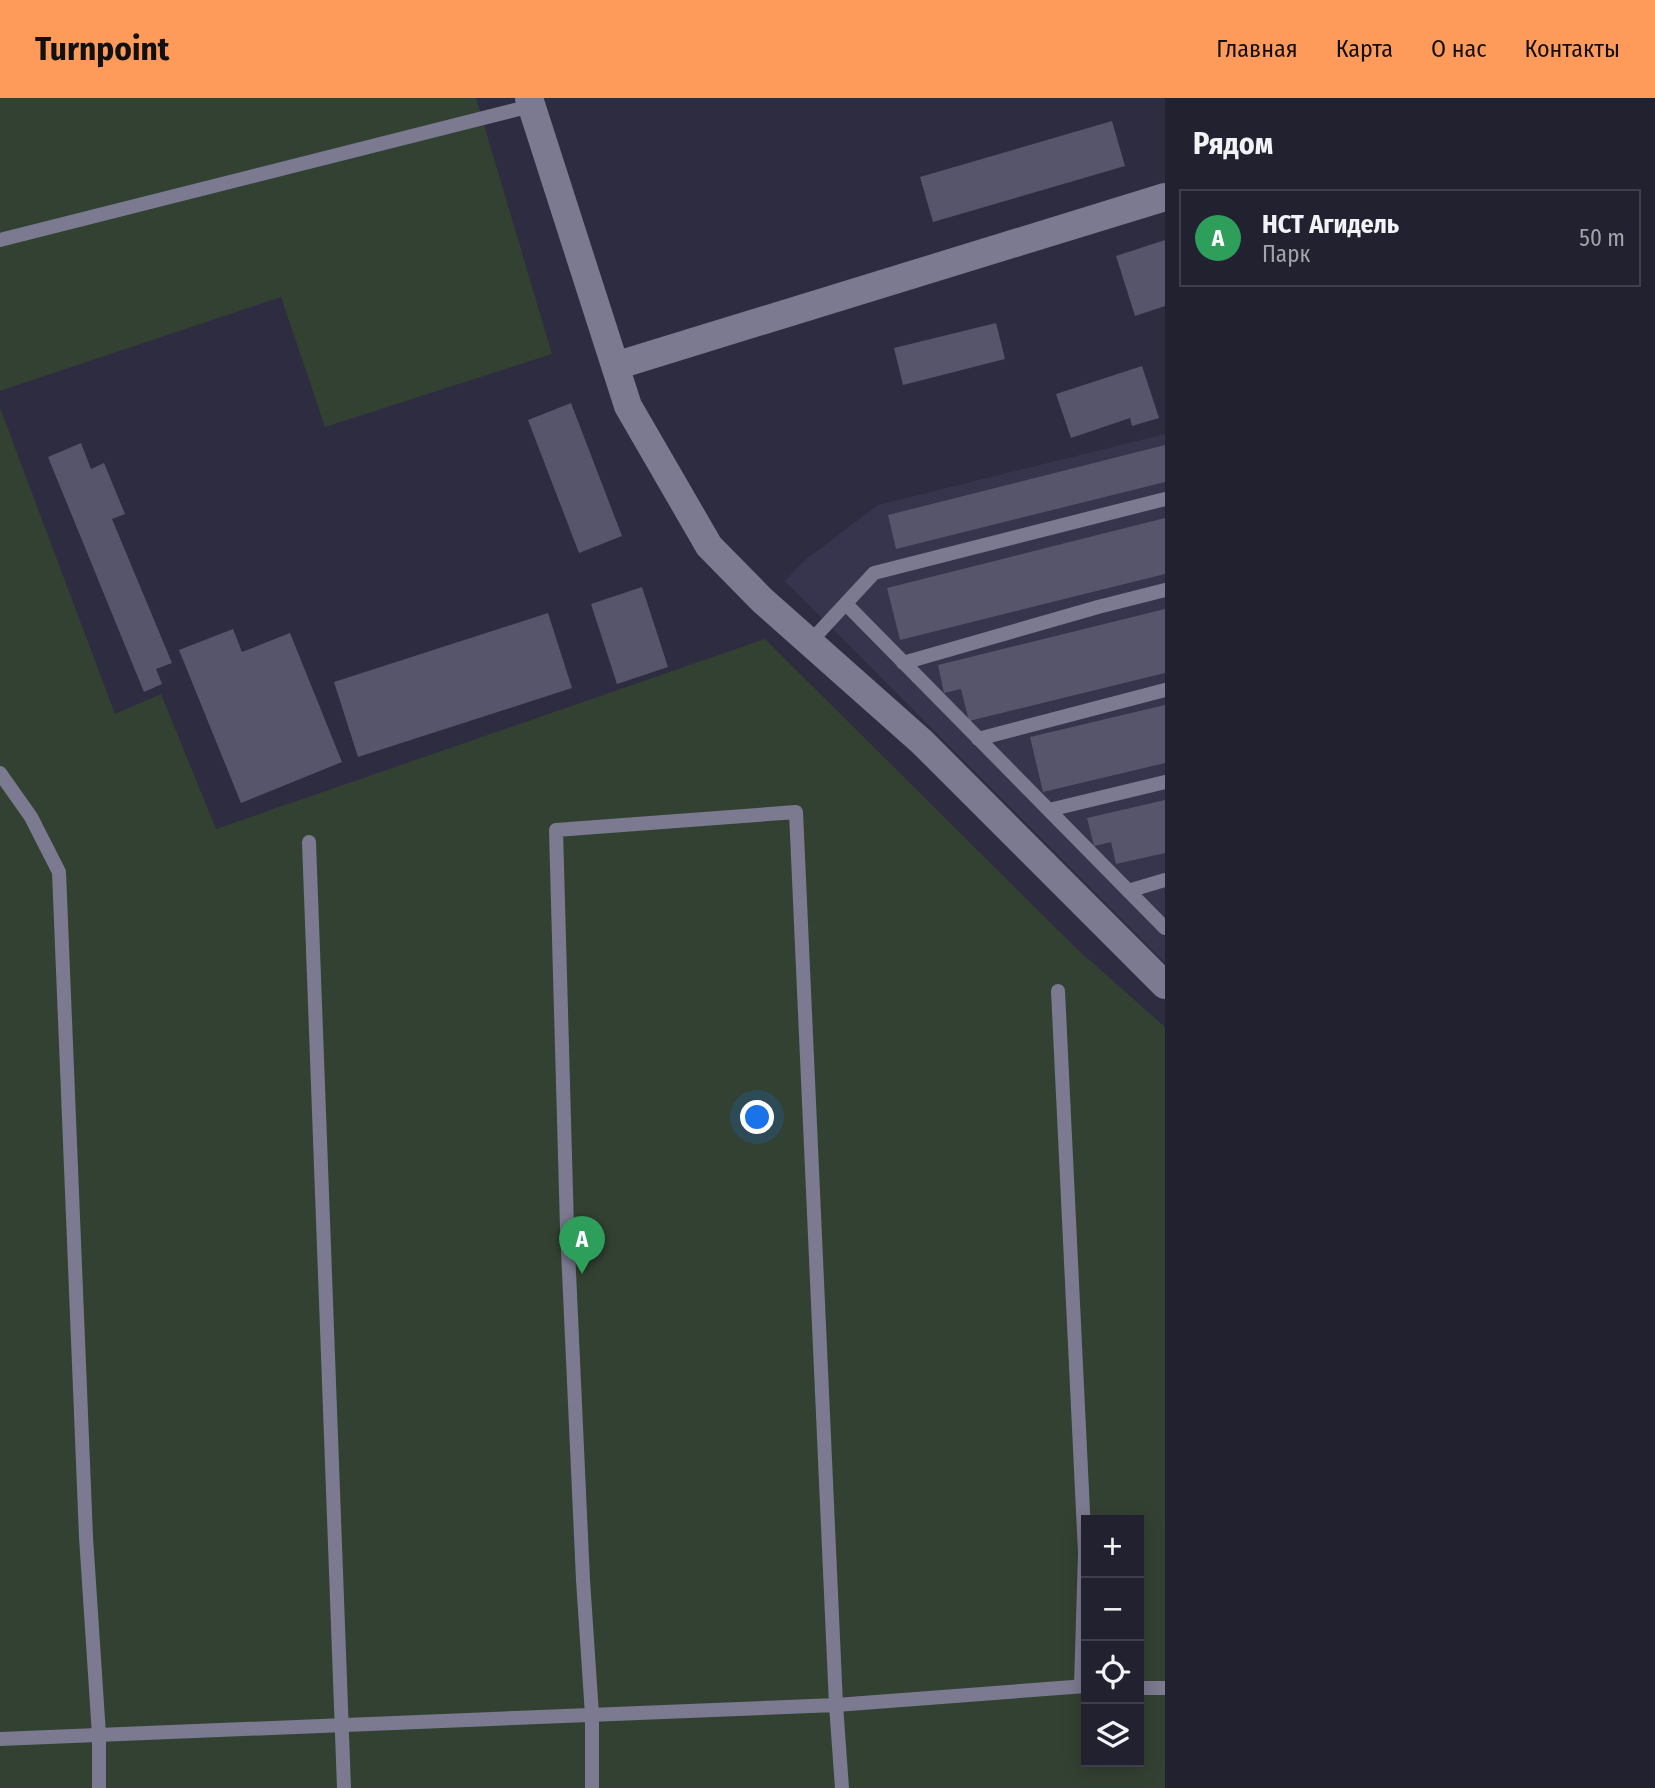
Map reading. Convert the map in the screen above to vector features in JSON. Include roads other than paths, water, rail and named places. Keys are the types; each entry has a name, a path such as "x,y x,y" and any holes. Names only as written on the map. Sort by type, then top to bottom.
{"street":[{"path":"530,102 628,406 709,546 762,600 922,742 1165,985"},
{"path":"615,366 1165,197"}],"lane":[{"path":"0,240 530,102"},
{"path":"810,642 874,573 1165,499"},
{"path":"903,663 1165,590"},
{"path":"846,604 1165,928"},
{"path":"978,739 1165,690"},
{"path":"0,773 32,817 59,872 86,1537 99,1735 99,1788"},
{"path":"1049,810 1165,782"},
{"path":"592,1788 592,1715 567,1228 556,830 796,812 836,1706 842,1788"},
{"path":"309,842 344,1788"},
{"path":"1128,891 1165,880"},
{"path":"1058,991 1085,1553 1084,1641"},
{"path":"0,1739 836,1706 1081,1686"},
{"path":"1144,1688 1165,1688"}],"place":[{"name":"НСТ Агидель","path":"582,1274"}]}
